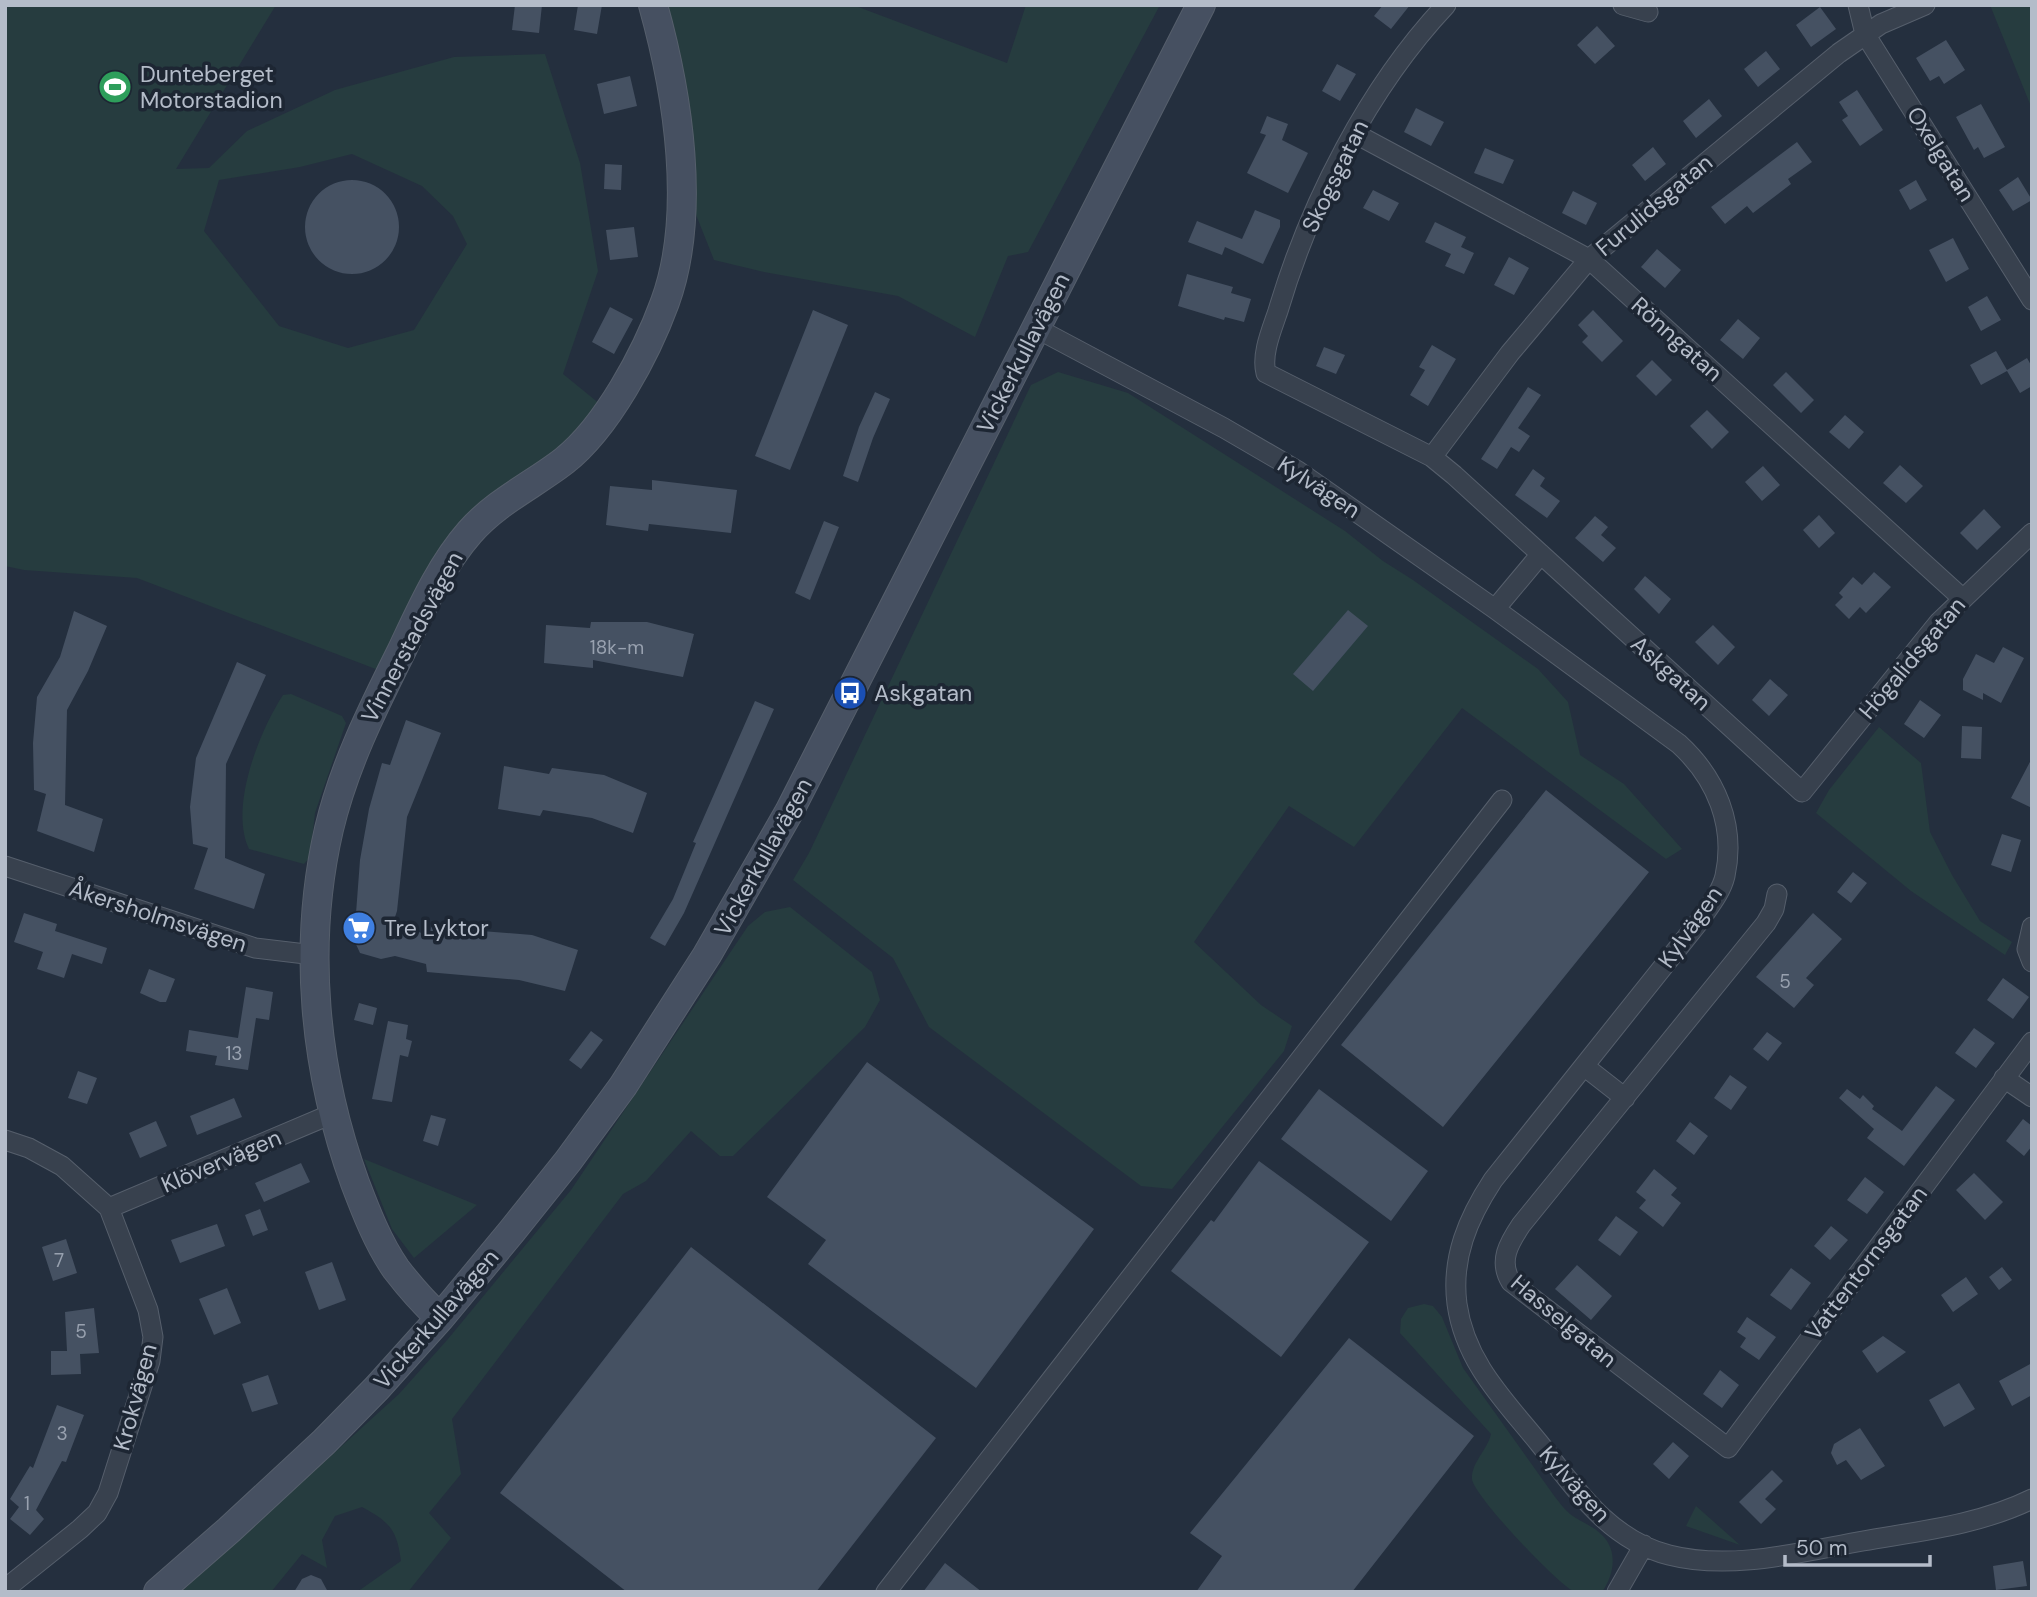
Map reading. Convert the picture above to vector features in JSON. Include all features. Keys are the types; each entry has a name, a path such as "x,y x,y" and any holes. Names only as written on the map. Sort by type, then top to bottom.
{"main road":[{"name":"Vinnerstadsvägen","path":"440,1318 395,1268 383,1246 361,1199 334,1113 321,1038 314,955 322,871 341,785 358,738 426,600 471,530 500,504 561,463 597,428 639,357 666,301 679,240 682,167 678,131 653,5"},
{"name":"Vickerkullavägen","path":"158,1592 229,1531 377,1388 440,1318 584,1139 623,1086 707,955 789,812 1201,5"}],"street":[{"name":"Skogsgatan","path":"1265,368 1271,333 1292,267 1323,194 1354,133 1396,66 1446,5"},
{"path":"1623,5 1648,12"},
{"name":"Oxelgatan","path":"1858,5 1866,34 2032,300"},
{"name":"Furulidsgatan","path":"1432,457 1510,353 1589,259 1839,53 1881,24 1925,5"},
{"name":"Rönngatan","path":"1354,133 1589,259 1962,598"},
{"name":"Kylvägen","path":"1037,328 1224,428 1298,471 1679,744 1705,772 1722,806 1727,859 1720,889 1698,923 1493,1180 1473,1211 1460,1248 1457,1305 1475,1361 1500,1397 1581,1498 1608,1522 1644,1545 1665,1554 1716,1561 1742,1560 1959,1525 2011,1509 2032,1499"},
{"name":"Askgatan","path":"1265,368 1271,377 1432,457 1802,792"},
{"name":"Högalidsgatan","path":"1802,792 1939,622 2032,533"},
{"path":"1495,610 1541,554"},
{"path":"886,1592 1502,800"},
{"name":"Åkersholmsvägen","path":"5,866 255,948 314,955"},
{"name":"Hasselgatan","path":"1728,1448 1511,1282 1507,1275 1506,1252 1511,1240 1766,923 1774,909 1777,894"},
{"path":"2032,927 2027,949 2032,962"},
{"name":"Vattentornsgatan","path":"1728,1448 2032,1042"},
{"path":"1584,1066 1625,1098"},
{"path":"2004,1078 2032,1097"},
{"name":"Klövervägen","path":"109,1208 334,1113"},
{"name":"Krokvägen","path":"5,1140 29,1147 62,1166 109,1208 148,1310 153,1337 150,1361 108,1493 97,1513 5,1589"},
{"path":"1617,1592 1644,1545"}],"green space":[{"path":"5,5 276,5 176,169 209,168 247,131 335,90 454,57 545,54 580,163 598,271 563,374 611,413 518,509 483,536 428,610 394,676 137,578 24,570 5,566","holes":["352,154 422,186 453,216 467,244 414,330 348,348 279,326 204,231 219,180 300,167"]},
{"path":"654,5 853,5 1007,63 1026,5 1160,5 1028,252 1008,256 975,337 898,296 764,272 714,260 681,177"},
{"path":"1990,5 2032,5 2032,109"},
{"path":"1058,372 1128,393 1345,531 1383,561 1538,669 1568,702 1580,755 1624,784 1682,849 1666,859 1462,708 1354,847 1289,806 1194,942 1261,1005 1292,1026 1284,1051 1172,1189 1141,1186 929,1027 893,958 793,880 809,853 1031,385"},
{"path":"291,694 342,716 346,723 315,813 310,857 304,864 249,849 244,832 245,792 256,749 283,695"},
{"path":"1879,727 1921,763 1930,832 1980,921 2012,942 2005,955 1911,891 1816,813 1829,790"},
{"path":"790,907 872,972 880,1000 865,1027 733,1156 720,1156 691,1131 646,1181 623,1194 452,1419 461,1474 429,1513 451,1538 408,1592 357,1592 401,1561 397,1542 390,1528 379,1517 362,1507 335,1516 322,1540 327,1568 302,1554 271,1592 181,1592 399,1394 448,1339 571,1190 748,926 765,912"},
{"path":"364,1159 477,1205 414,1258 392,1229"},
{"path":"1424,1304 1433,1306 1442,1317 1463,1368 1555,1497 1570,1514 1595,1529 1608,1542 1613,1564 1602,1592 1578,1593 1566,1586 1518,1539 1476,1488 1472,1473 1491,1434 1400,1333 1401,1319 1408,1308"},
{"path":"1696,1506 1740,1545 1686,1526"}],"building":[{"path":"515,5 542,5 539,33 512,30"},
{"path":"578,5 602,5 597,34 574,30"},
{"path":"1383,5 1410,5 1391,29 1374,16"},
{"path":"1820,7 1836,29 1811,47 1796,25"},
{"path":"1597,26 1615,46 1595,64 1577,45"},
{"path":"1946,40 1965,70 1944,84 1939,76 1930,81 1916,58"},
{"path":"1766,51 1780,69 1758,87 1744,69"},
{"path":"1337,64 1356,74 1340,101 1322,91"},
{"path":"630,76 637,106 604,114 597,84"},
{"path":"1857,90 1883,130 1860,146 1842,120 1848,116 1839,102"},
{"path":"1709,99 1722,116 1696,138 1683,121"},
{"path":"1981,104 2005,147 1984,158 1978,147 1974,150 1956,117"},
{"path":"1416,108 1444,122 1431,146 1404,132"},
{"path":"1267,116 1288,124 1282,140 1308,153 1288,193 1247,173 1266,135 1260,133"},
{"path":"1797,142 1812,162 1788,179 1791,184 1753,213 1747,206 1725,224 1711,207"},
{"path":"1653,147 1666,164 1645,181 1632,165"},
{"path":"1485,148 1514,160 1503,184 1474,173"},
{"path":"605,164 622,165 621,190 604,189"},
{"path":"2018,177 2032,200 2013,211 1999,190"},
{"path":"352,180 370,183 386,193 396,209 399,227 396,245 386,261 370,271 352,274 334,271 318,261 308,245 305,227 308,209 318,193 334,183"},
{"path":"1916,180 1927,200 1910,210 1899,190"},
{"path":"1373,190 1399,203 1389,221 1363,208"},
{"path":"1573,191 1597,203 1586,225 1562,213"},
{"path":"1255,210 1280,220 1280,227 1263,264 1225,247 1222,255 1188,242 1197,221 1242,239"},
{"path":"1435,222 1466,237 1461,247 1474,253 1464,274 1445,266 1451,254 1425,242"},
{"path":"634,227 638,257 610,260 606,230"},
{"path":"1953,238 1969,269 1946,282 1929,250"},
{"path":"1657,249 1681,270 1665,288 1641,267"},
{"path":"1509,257 1529,268 1514,295 1494,285"},
{"path":"1187,274 1233,287 1231,293 1251,299 1244,322 1225,317 1224,320 1178,306"},
{"path":"1987,296 2001,320 1981,331 1968,307"},
{"path":"610,307 633,319 614,354 592,342"},
{"path":"813,310 848,325 790,470 755,456"},
{"path":"1593,310 1623,341 1602,362 1582,342 1588,336 1578,325"},
{"path":"1738,319 1760,338 1743,359 1720,340"},
{"path":"1432,345 1456,359 1428,406 1410,395 1425,370 1419,367"},
{"path":"1324,347 1345,355 1336,374 1316,366"},
{"path":"1996,351 2007,370 2027,358 2032,367 2032,386 2020,393 2007,371 1981,385 1970,365"},
{"path":"1652,360 1672,380 1656,396 1636,376"},
{"path":"1786,372 1814,400 1801,413 1773,385"},
{"path":"1528,387 1541,395 1518,428 1530,436 1519,452 1511,447 1497,469 1481,459"},
{"path":"875,392 890,399 858,482 843,476 859,427"},
{"path":"1707,410 1729,432 1712,449 1690,426"},
{"path":"1845,415 1864,432 1849,449 1829,432"},
{"path":"1900,465 1923,486 1906,503 1883,483"},
{"path":"1763,466 1780,485 1762,501 1745,482"},
{"path":"1533,469 1545,478 1540,486 1560,501 1547,518 1515,495"},
{"path":"652,480 737,490 731,533 649,524 648,531 606,525 610,486 652,490"},
{"path":"1984,509 2001,527 1977,550 1960,533"},
{"path":"1819,515 1835,533 1819,548 1803,530"},
{"path":"1595,516 1608,527 1601,535 1616,548 1603,562 1575,538"},
{"path":"824,521 839,527 810,600 795,593"},
{"path":"1874,572 1891,587 1866,613 1860,607 1849,619 1835,605 1843,597 1839,593 1853,577 1862,585"},
{"path":"1645,576 1671,599 1659,614 1634,589"},
{"path":"1348,610 1368,626 1313,691 1293,674"},
{"path":"74,611 107,626 88,671 67,710 65,805 103,819 94,852 37,831 46,794 34,790 33,743 37,697 60,657"},
{"path":"591,622 647,622 694,634 683,677 593,660 593,668 544,663 546,625 590,628"},
{"path":"1713,625 1735,647 1718,665 1695,642"},
{"path":"2003,647 2024,658 2001,703 1983,693 1983,700 1963,690 1963,679 1976,654 1994,663"},
{"path":"237,662 266,675 226,764 225,858 265,874 254,909 194,889 208,848 193,844 190,807 196,758"},
{"path":"1770,679 1788,695 1769,716 1752,700"},
{"path":"1920,700 1941,715 1924,738 1904,724"},
{"path":"755,701 774,709 684,913 665,946 650,938 673,899 696,843 693,842"},
{"path":"406,720 441,733 407,817 397,911 393,923 430,936 431,927 532,935 578,950 565,991 519,980 427,972 426,964 395,956 381,959 360,953 354,940 360,860 369,809 382,763 390,765"},
{"path":"1962,726 1982,727 1981,759 1961,758"},
{"path":"2032,758 2032,808 2011,798"},
{"path":"504,766 549,774 552,768 604,775 647,793 633,833 592,818 543,810 540,816 498,809"},
{"path":"1546,790 1649,872 1443,1127 1341,1045"},
{"path":"2002,834 2021,840 2011,872 1991,865"},
{"path":"1853,872 1867,883 1851,903 1837,892"},
{"path":"24,913 57,924 55,931 107,948 102,964 72,954 64,978 37,969 43,952 14,942"},
{"path":"1813,913 1842,939 1806,978 1814,985 1794,1008 1756,977"},
{"path":"149,969 175,979 166,1002 140,993"},
{"path":"2003,978 2029,997 2013,1019 1987,1000"},
{"path":"246,987 273,992 269,1020 256,1018 248,1070 215,1065 217,1056 186,1051 189,1030 238,1038"},
{"path":"359,1003 377,1008 373,1025 354,1020"},
{"path":"388,1021 408,1025 406,1039 412,1041 408,1057 400,1055 392,1102 372,1099"},
{"path":"1974,1028 1995,1043 1976,1068 1955,1053"},
{"path":"591,1031 603,1040 581,1069 569,1060"},
{"path":"1767,1032 1782,1043 1768,1061 1753,1049"},
{"path":"867,1062 1094,1229 976,1388 808,1264 826,1240 767,1197"},
{"path":"78,1071 97,1078 87,1104 68,1098"},
{"path":"1730,1075 1747,1087 1731,1110 1714,1098"},
{"path":"1936,1086 1955,1100 1904,1166 1867,1138 1874,1129 1839,1098 1847,1089 1860,1099 1863,1095 1874,1106 1872,1109 1902,1131"},
{"path":"1319,1089 1428,1171 1391,1221 1281,1139"},
{"path":"234,1098 242,1117 197,1135 190,1116"},
{"path":"431,1115 446,1119 438,1146 423,1141"},
{"path":"2023,1119 2032,1126 2032,1146 2024,1156 2006,1141"},
{"path":"156,1121 167,1146 140,1158 129,1133"},
{"path":"1690,1122 1708,1136 1694,1155 1676,1141"},
{"path":"1259,1161 1369,1242 1281,1357 1171,1271 1211,1220 1214,1222"},
{"path":"301,1163 310,1182 264,1202 255,1183"},
{"path":"1654,1169 1677,1188 1671,1195 1681,1203 1663,1227 1639,1208 1646,1200 1636,1192"},
{"path":"1974,1173 2003,1202 1985,1220 1956,1190"},
{"path":"1865,1177 1884,1192 1867,1214 1847,1200"},
{"path":"260,1209 268,1230 253,1236 245,1215"},
{"path":"1616,1216 1638,1232 1620,1256 1598,1240"},
{"path":"217,1224 225,1246 180,1263 171,1240"},
{"path":"1831,1226 1848,1240 1830,1260 1814,1246"},
{"path":"66,1239 77,1273 53,1281 42,1247"},
{"path":"691,1247 936,1438 816,1592 627,1592 500,1493"},
{"path":"332,1262 346,1300 319,1310 305,1272"},
{"path":"1577,1265 1612,1296 1591,1320 1555,1289"},
{"path":"2002,1267 2012,1280 1999,1290 1989,1277"},
{"path":"1791,1268 1811,1283 1791,1310 1770,1295"},
{"path":"1966,1277 1978,1294 1953,1312 1941,1295"},
{"path":"227,1288 241,1323 214,1335 199,1299"},
{"path":"94,1308 99,1353 80,1354 81,1374 51,1375 51,1351 67,1351 65,1312"},
{"path":"1747,1317 1776,1337 1759,1360 1740,1347 1746,1338 1737,1332"},
{"path":"1883,1336 1906,1352 1877,1373 1862,1351"},
{"path":"1349,1338 1474,1436 1352,1592 1196,1592 1222,1556 1190,1533"},
{"path":"2032,1363 2032,1395 2012,1406 1999,1381"},
{"path":"1720,1370 1739,1385 1722,1408 1703,1394"},
{"path":"268,1375 278,1404 252,1412 242,1384"},
{"path":"1959,1383 1975,1409 1944,1427 1929,1400"},
{"path":"57,1405 84,1415 66,1462 62,1461 36,1510 44,1519 30,1535 10,1519 19,1507 10,1499 30,1466 33,1468"},
{"path":"1860,1428 1885,1466 1861,1480 1846,1460 1837,1465 1831,1453 1834,1444"},
{"path":"1673,1442 1689,1456 1669,1479 1653,1464"},
{"path":"1772,1470 1783,1481 1765,1499 1776,1509 1761,1524 1739,1502"},
{"path":"2023,1561 2027,1586 1996,1590 1993,1566"},
{"path":"945,1563 982,1592 923,1592"},
{"path":"311,1575 321,1579 328,1592 294,1592 302,1579"}],"place":[{"name":"Dunteberget Motorstadion","path":"115,87"},
{"name":"Askgatan","path":"850,693"},
{"name":"Tre Lyktor","path":"359,928"}]}
